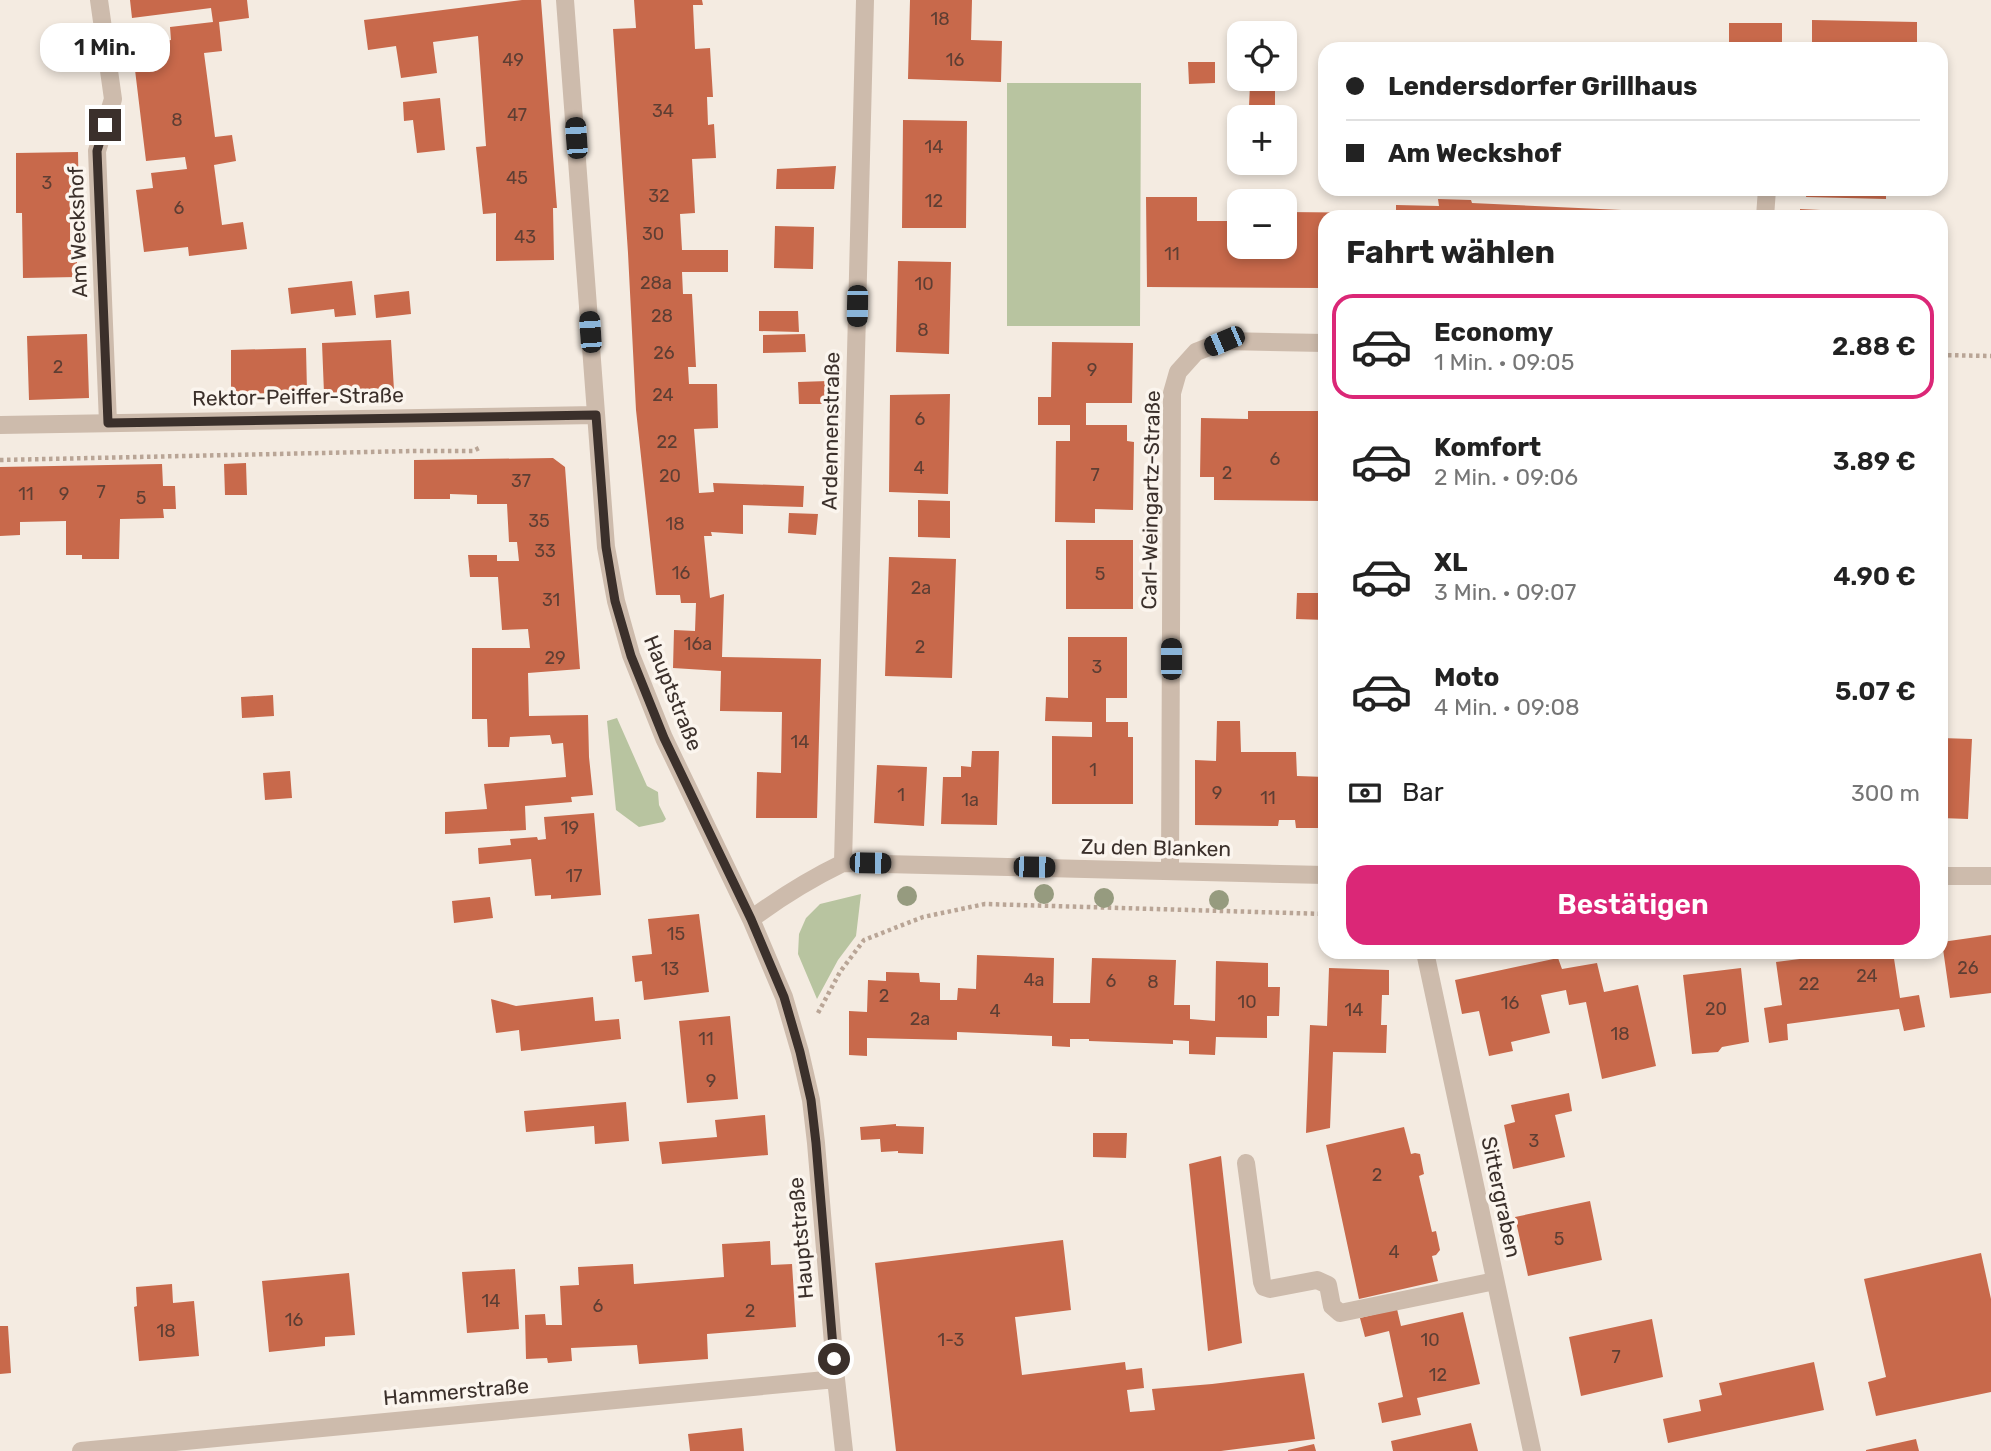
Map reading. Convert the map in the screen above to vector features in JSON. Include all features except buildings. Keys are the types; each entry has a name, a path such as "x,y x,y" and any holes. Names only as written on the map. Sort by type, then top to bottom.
{"street":[{"name":"Am Weckshof","path":"99,0 113,99 97,151 108,423"},
{"name":"Hauptstraße","path":"565,0 606,547 615,601 631,656 664,738 751,919 784,997 800,1052 811,1100 816,1143 844,1451"},
{"name":"Ardennenstraße","path":"843,863 865,0"},
{"name":"Carl-Weingartz-Straße","path":"1170,871 1172,394 1178,372 1196,352 1224,341 1318,343"},
{"name":"Rektor-Peiffer-Straße","path":"0,425 596,415"},
{"name":"Zu den Blanken","path":"751,919 803,883 843,863 1318,875"},
{"path":"1948,876 1991,876"},
{"name":"Sittergraben","path":"1427,959 1532,1451"},
{"path":"1246,1163 1264,1287 1270,1289 1317,1280 1328,1285 1332,1306 1340,1313 1495,1281"},
{"name":"Hammerstraße","path":"81,1451 130,1449 836,1379"}],"path":[{"path":"1948,355 1991,356"},
{"path":"0,460 472,451 479,449 499,433 503,417"},
{"path":"800,1052 840,972 864,940 923,917 985,904 1318,914"}],"green space":[{"path":"1007,83 1141,83 1140,326 1007,326"},
{"path":"617,718 647,786 658,792 659,805 666,819 663,822 639,827 616,810 607,721"},
{"path":"861,894 856,936 838,960 817,999 798,954 799,934 806,918 820,904"}],"route":[{"path":"105,125 97,151 108,423 596,415 606,547 615,601 631,656 664,738 751,919 784,997 800,1052 811,1100 816,1143 834,1359"}]}
